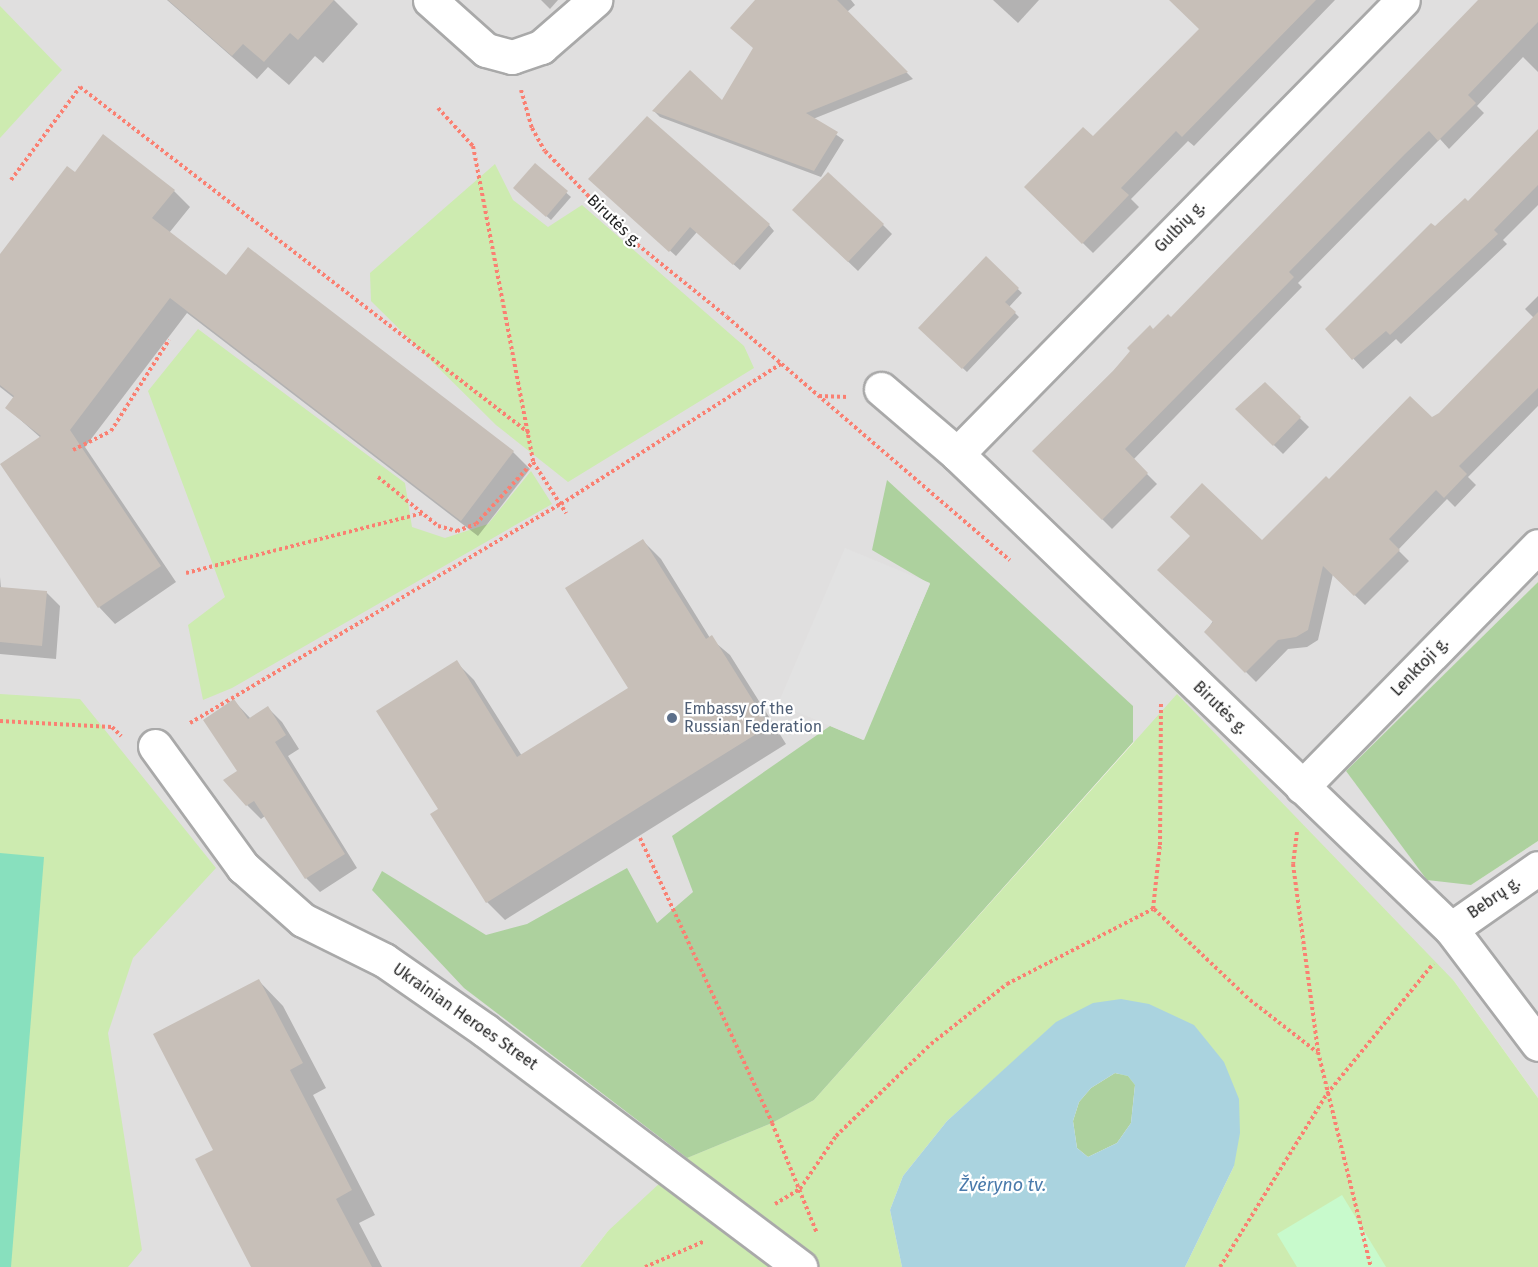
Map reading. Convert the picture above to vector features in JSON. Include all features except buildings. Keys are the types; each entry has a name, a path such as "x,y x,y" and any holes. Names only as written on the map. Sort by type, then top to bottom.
{"street":[{"path":"430,0 486,50 512,57 541,47 595,0"},
{"name":"Gulbių g.","path":"957,454 1403,0"},
{"name":"Birutės g.","path":"881,389 957,454 1451,928 1538,1044"},
{"name":"Lenktoji g.","path":"1302,787 1538,546"},
{"name":"Ukrainian Heroes Street","path":"155,746 243,867 303,920 384,960 745,1223 811,1256"},
{"name":"Bebrų g.","path":"1451,928 1538,868"}],"path":[{"name":"Birutės g.","path":"512,57 532,128 545,151 628,237 1012,561"},
{"path":"11,180 80,87 529,433"},
{"path":"438,108 473,146 534,462 566,513"},
{"path":"73,450 111,431 169,340"},
{"path":"190,723 561,504 781,364"},
{"path":"378,477 438,526 457,531 476,524 534,462"},
{"path":"186,573 423,513"},
{"path":"1153,909 1160,845 1163,741 1162,704 1157,695"},
{"path":"0,721 112,727 142,758 155,746"},
{"path":"1302,787 1293,864 1318,1052 1371,1267"},
{"path":"640,838 800,1189 811,1256"},
{"path":"1153,909 1250,1000 1318,1052"},
{"path":"645,1267 745,1223 800,1189 836,1136 931,1044 1007,984 1153,909"},
{"path":"1220,1267 1327,1094 1434,962 1451,928"}],"shaded area":[{"path":"0,0 1538,0 1538,582 1347,771 1471,885 1538,841 1538,1098 1454,981 1133,742 814,1100 608,1231 580,1267 0,1267"},
{"path":"845,548 930,583 864,740 778,704"}],"green space":[{"path":"0,6 62,70 0,138"},
{"path":"495,164 513,200 548,227 582,205 744,346 754,368 568,482 496,425 371,301 370,273"},
{"path":"198,329 405,483 412,527 445,538 488,524 531,471 552,504 232,688 203,700 188,625 225,597 148,391"},
{"path":"887,480 1133,706 1133,742 814,1100 772,1123 687,1158 464,988 372,890 382,871 486,935 527,924 627,868 657,923 693,892 672,836 830,726 863,740 930,584 872,550"},
{"path":"1538,582 1538,841 1471,885 1427,880 1346,771"},
{"path":"0,694 80,699 216,868 133,958 108,1033 142,1250 128,1267 0,1267"},
{"path":"1177,694 1454,981 1538,1098 1538,1267 1185,1267 1234,1166 1056,1023 947,1121 903,1176 890,1210 902,1267 580,1267 608,1231 687,1158 772,1123 814,1100"},
{"path":"0,853 44,857 11,1267 0,1267"},
{"path":"1115,1073 1128,1076 1135,1085 1131,1123 1117,1143 1088,1157 1077,1148 1073,1121 1079,1102 1091,1088"},
{"path":"1342,1195 1386,1267 1297,1267 1277,1234"}],"water":[{"name":"Žvėryno tv.","path":"1121,999 1149,1004 1194,1025 1224,1062 1239,1099 1240,1133 1234,1166 1185,1267 902,1267 890,1210 903,1176 947,1121 1056,1022 1093,1003","holes":["1115,1073 1128,1076 1135,1085 1131,1123 1117,1143 1088,1157 1077,1148 1073,1121 1079,1102 1091,1088"]}],"place":[{"name":"Embassy of the Russian Federation","path":"672,718"}]}
